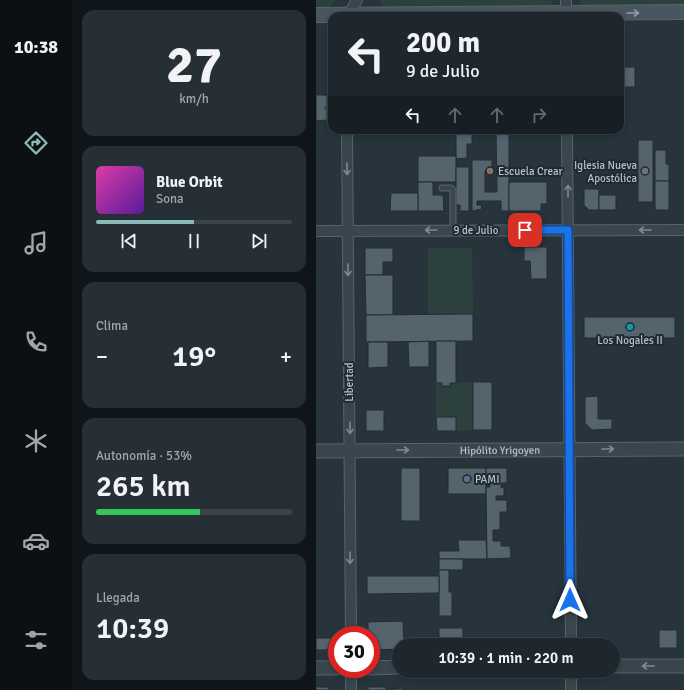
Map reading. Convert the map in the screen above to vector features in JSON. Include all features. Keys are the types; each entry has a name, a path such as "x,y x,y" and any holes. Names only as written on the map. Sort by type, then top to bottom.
{"main road":[{"path":"479,12 566,10 684,12"},
{"path":"316,15 328,15"}],"street":[{"path":"350,12 357,0"},
{"name":"Libertad","path":"347,134 351,626"},
{"path":"567,134 571,638"},
{"name":"9 de Julio","path":"316,231 684,230"},
{"name":"Hipólito Yrigoyen","path":"316,451 684,449"},
{"path":"620,666 684,666"},
{"path":"316,668 328,668"},
{"path":"380,668 392,668"},
{"path":"351,678 351,690"},
{"path":"571,678 571,690"}],"lane":[{"path":"442,188 451,188 453,190 453,230"}],"green space":[{"path":"316,0 336,0 330,7 316,8"},
{"path":"379,0 554,0 546,7 389,8 383,6"},
{"path":"578,0 684,0 684,6 586,6 580,4"},
{"path":"428,248 472,248 473,314 428,315"},
{"path":"473,382 473,430 456,431 456,417 436,417 436,383 442,383 443,386 450,386 450,383"}],"building":[{"path":"624,67 635,67 635,87 624,87"},
{"path":"316,95 327,95 327,120 316,121"},
{"path":"456,134 472,134 472,144 467,144 467,158 456,159"},
{"path":"496,134 509,134 509,211 501,211 501,201 477,201 477,205 481,205 482,209 472,211 472,160 492,160 492,171 485,171 485,192 497,192"},
{"name":"Iglesia Nueva Apostólica","path":"638,140 653,140 653,202 638,202"},
{"path":"655,150 666,150 666,164 669,164 669,181 655,181"},
{"path":"418,156 456,156 456,182 418,182"},
{"path":"456,167 469,167 469,211 460,211 460,205 456,205"},
{"path":"655,181 669,181 669,210 655,210"},
{"path":"418,182 433,182 433,195 443,195 444,211 418,211"},
{"path":"509,182 547,182 547,204 541,204 541,211 509,211"},
{"path":"584,189 599,189 599,210 589,210 584,205"},
{"path":"391,193 418,193 418,211 390,211"},
{"path":"599,195 616,195 616,210 599,210"},
{"path":"524,247 547,247 547,279 531,279 530,261 524,261"},
{"path":"365,248 393,248 393,262 383,262 383,275 365,275"},
{"path":"365,275 393,275 393,315 366,315"},
{"path":"473,314 473,341 366,342 366,315"},
{"name":"Los Nogales II","path":"584,317 675,317 675,338 584,338"},
{"path":"429,341 429,367 409,367 408,342"},
{"path":"436,341 456,341 456,383 450,383 450,386 442,386 442,383 436,383"},
{"path":"368,342 388,342 388,367 368,368"},
{"path":"473,382 492,382 492,430 473,430"},
{"path":"598,396 598,419 612,419 612,429 592,430 585,423 585,397"},
{"path":"366,410 384,410 384,431 366,431"},
{"path":"436,417 456,417 456,431 437,431"},
{"path":"401,468 420,468 420,521 401,521"},
{"name":"PAMI","path":"448,468 486,468 486,494 448,494"},
{"path":"486,468 507,468 507,483 501,483 501,488 504,487 504,496 496,496 496,500 507,500 507,512 500,512 500,530 493,530 493,541 501,541 501,546 510,546 511,558 487,559 486,487 490,487 490,483 486,483"},
{"path":"458,540 486,540 487,559 439,559 439,551 459,551"},
{"path":"439,559 463,559 463,570 439,570"},
{"path":"439,570 449,570 449,592 452,592 452,616 439,616"},
{"path":"367,576 439,576 439,593 367,594"},
{"path":"403,621 404,638 392,638 392,649 380,650 380,626 368,626 368,622"},
{"path":"439,628 463,628 463,638 439,638"},
{"path":"659,630 677,630 677,648 659,648"},
{"path":"316,638 328,638 328,648 326,650 316,650"},
{"path":"316,687 327,687 330,690 316,690"},
{"path":"368,687 386,687 386,690 368,690"},
{"path":"403,688 403,690 392,690 392,689"}],"place":[{"name":"Escuela Crear","path":"490,171"},
{"name":"Iglesia Nueva Apostólica","path":"645,171"},
{"name":"Los Nogales II","path":"630,327"},
{"name":"PAMI","path":"467,479"}],"route":[{"path":"525,230 568,230 570,600"}]}
